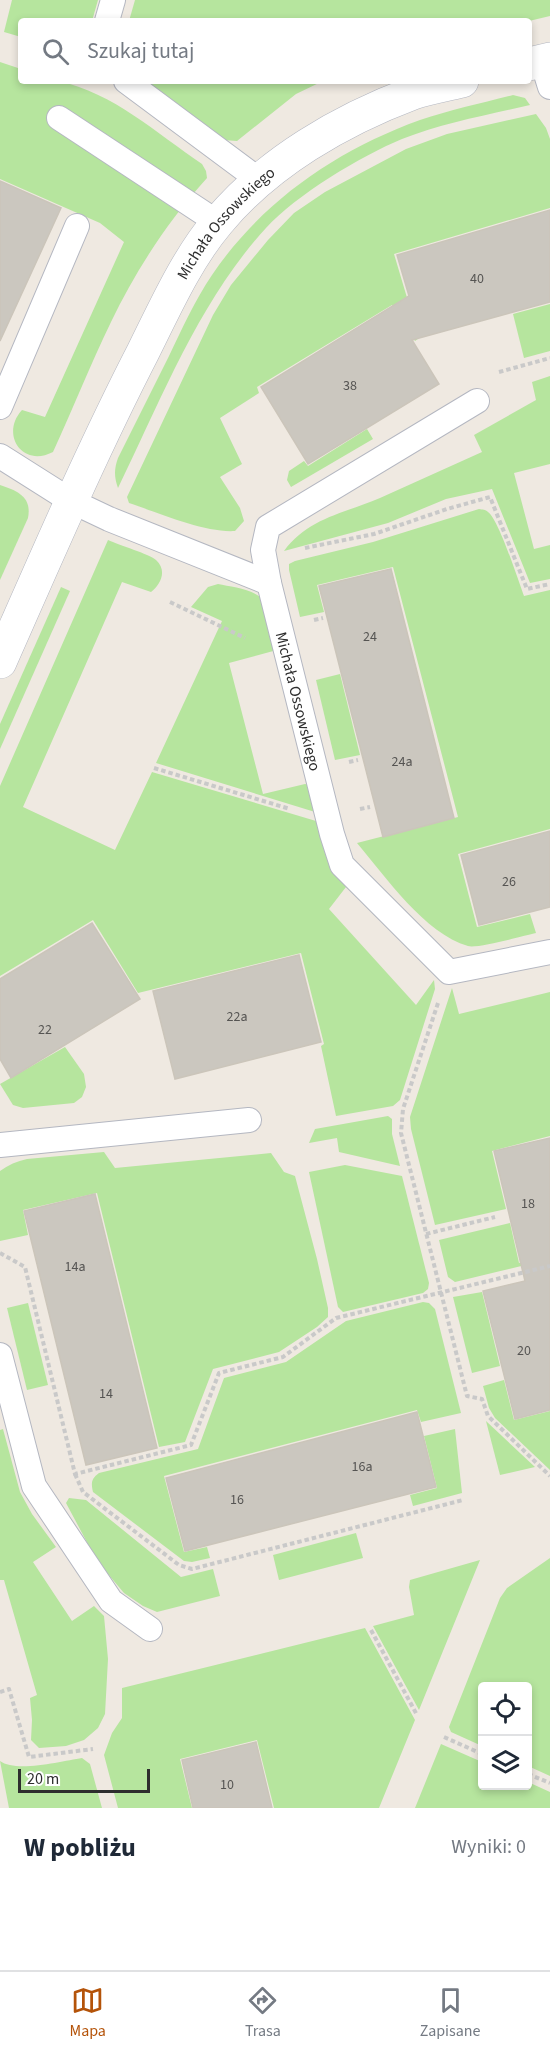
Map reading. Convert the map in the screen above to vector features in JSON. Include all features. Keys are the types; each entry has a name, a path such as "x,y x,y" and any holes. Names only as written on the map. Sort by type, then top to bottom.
{"street":[{"name":"Michała Ossowskiego","path":"0,662 71,501 123,391 181,277 217,222 259,180 306,146 358,117 415,93 450,84"}],"lane":[{"path":"108,18 112,0"},
{"path":"130,84 259,180"},
{"path":"60,118 217,222"},
{"path":"0,407 77,226"},
{"name":"Michała Ossowskiego","path":"449,972 342,865 328,820 262,550 268,527 477,401"},
{"path":"0,456 71,501 109,519 269,583"},
{"path":"449,972 550,952"},
{"path":"0,1145 249,1120"},
{"path":"0,1355 34,1486 111,1601 150,1629"}],"path":[{"path":"477,401 488,375 550,358"},
{"path":"293,550 374,534 447,509 490,498 527,589 550,584"},
{"path":"171,602 253,642 282,635"},
{"path":"154,768 328,820"},
{"path":"449,972 403,1109 401,1133 467,1396 482,1399 488,1416 550,1476"},
{"path":"426,1234 495,1217"},
{"path":"0,1253 25,1267 75,1474 82,1492 179,1565 192,1569 463,1500"},
{"path":"75,1474 191,1445 219,1373 282,1357 336,1318 550,1266"},
{"path":"371,1629 417,1715"},
{"path":"0,1692 9,1689 29,1757 93,1749"},
{"path":"444,1737 478,1752"},
{"path":"532,1776 550,1784"}],"green space":[{"path":"12,0 98,0 93,18 18,18 18,36 4,32"},
{"path":"135,0 550,0 550,16 532,20 532,18 130,18"},
{"path":"0,62 18,68 18,84 68,84 116,104 202,164 206,171 207,178 179,211 142,265 103,338 53,452 42,456 32,456 18,446 13,429 16,419 22,410 45,417 124,242 100,223 0,179"},
{"path":"145,84 317,84 296,94 237,141 223,140"},
{"path":"513,95 525,98 530,105 433,128 386,146 311,190 279,215 242,257 201,319 166,386 118,488 115,473 118,458 189,315 212,275 254,224 304,181 360,146 420,120"},
{"path":"536,114 546,128 550,139 550,208 394,254 419,338 415,341 392,305 257,387 259,393 220,418 242,464 220,477 240,508 244,521 235,531 196,526 129,503 127,497 213,315 231,285 294,213 325,192 406,149 447,134"},
{"path":"550,304 550,351 524,358 513,314"},
{"path":"550,376 550,464 514,473 534,549 550,545 550,579 530,583 492,489 446,499 388,523 284,551 304,531 328,518 380,498 482,452 474,435 536,400 532,382"},
{"path":"367,429 373,439 291,487 287,480 289,471 304,461 308,466"},
{"path":"0,485 22,496 26,500 29,511 0,580"},
{"path":"479,509 488,512 497,526 524,596 550,590 550,829 458,854 477,927 530,914 536,933 490,944 468,946 452,939 421,917 357,843 458,817 393,567 317,585 324,612 300,617 289,564 373,542"},
{"path":"108,540 156,560 162,569 161,577 151,592 122,582 23,807 115,850 152,772 316,821 331,867 346,887 329,909 416,1005 434,980 435,989 400,1100 393,1106 336,1116 321,1046 324,1044 301,953 138,993 93,920 0,976 0,786"},
{"path":"218,584 244,589 262,598 271,618 277,650 229,663 263,794 305,784 310,785 315,812 156,763 222,621 191,607 208,587"},
{"path":"61,587 70,591 0,749 0,724"},
{"path":"340,674 360,755 335,760 316,680"},
{"path":"452,988 459,1014 550,992 550,1136 492,1151 506,1209 435,1225 410,1117"},
{"path":"65,1047 84,1074 86,1087 82,1097 74,1103 23,1108 13,1105 0,1084"},
{"path":"388,1116 392,1119 392,1134 400,1166 339,1152 337,1138 309,1143 315,1129"},
{"path":"104,1152 115,1168 271,1153 284,1172 295,1176 317,1259 328,1317 279,1352 213,1369 185,1442 159,1447 97,1193 23,1210 28,1235 0,1241 0,1171 27,1159"},
{"path":"345,1165 402,1176 429,1283 428,1289 423,1293 343,1312 338,1307 309,1172"},
{"path":"510,1223 519,1263 550,1256 550,1259 455,1282 448,1277 439,1240"},
{"path":"482,1292 500,1366 472,1373 453,1297"},
{"path":"423,1302 429,1303 435,1309 461,1413 421,1422 417,1410 164,1476 184,1552 207,1547 210,1558 192,1562 184,1561 93,1492 92,1481 99,1473 198,1449 224,1378 286,1362 346,1321"},
{"path":"28,1303 48,1385 27,1390 7,1308"},
{"path":"504,1380 514,1420 550,1411 550,1470 495,1418 489,1408 483,1386"},
{"path":"486,1421 535,1467 500,1475"},
{"path":"3,1429 20,1492 32,1514 56,1547 33,1562 72,1621 94,1606 104,1616 108,1659 105,1714 98,1728 84,1740 66,1746 39,1748 31,1740 30,1698 37,1695 4,1580 0,1580 0,1430"},
{"path":"455,1429 462,1493 413,1506 410,1495 437,1488 424,1436"},
{"path":"69,1498 86,1500 181,1577 213,1569 220,1596 157,1612 143,1606 124,1593 97,1561 66,1503"},
{"path":"356,1533 363,1558 279,1580 273,1555"},
{"path":"550,1558 550,1776 532,1768 532,1682 478,1682 478,1744 451,1732 449,1727 500,1598 507,1588"},
{"path":"480,1560 419,1710 373,1626 414,1615 410,1580"},
{"path":"365,1628 415,1720 379,1808 274,1808 257,1740 180,1759 192,1808 118,1808 104,1755 112,1733 122,1718 122,1688"},
{"path":"441,1744 478,1760 478,1790 532,1790 532,1784 550,1792 550,1808 415,1808"},
{"path":"82,1758 90,1764 102,1808 9,1808 0,1761 17,1766 28,1766"}],"building":[{"path":"0,181 61,208 0,341"},
{"path":"550,210 550,302 412,340 439,384 308,464 261,387 409,296 397,255"},
{"path":"391,569 454,818 383,837 319,586"},
{"path":"550,831 550,907 479,925 461,855"},
{"path":"92,923 140,999 11,1078 0,1059 0,979"},
{"path":"299,955 321,1042 175,1079 153,991"},
{"path":"550,1138 550,1410 515,1419 483,1291 525,1281 494,1151"},
{"path":"95,1194 157,1448 86,1465 24,1211"},
{"path":"417,1412 436,1487 185,1551 166,1478"},
{"path":"256,1742 272,1808 193,1808 182,1760"}]}
